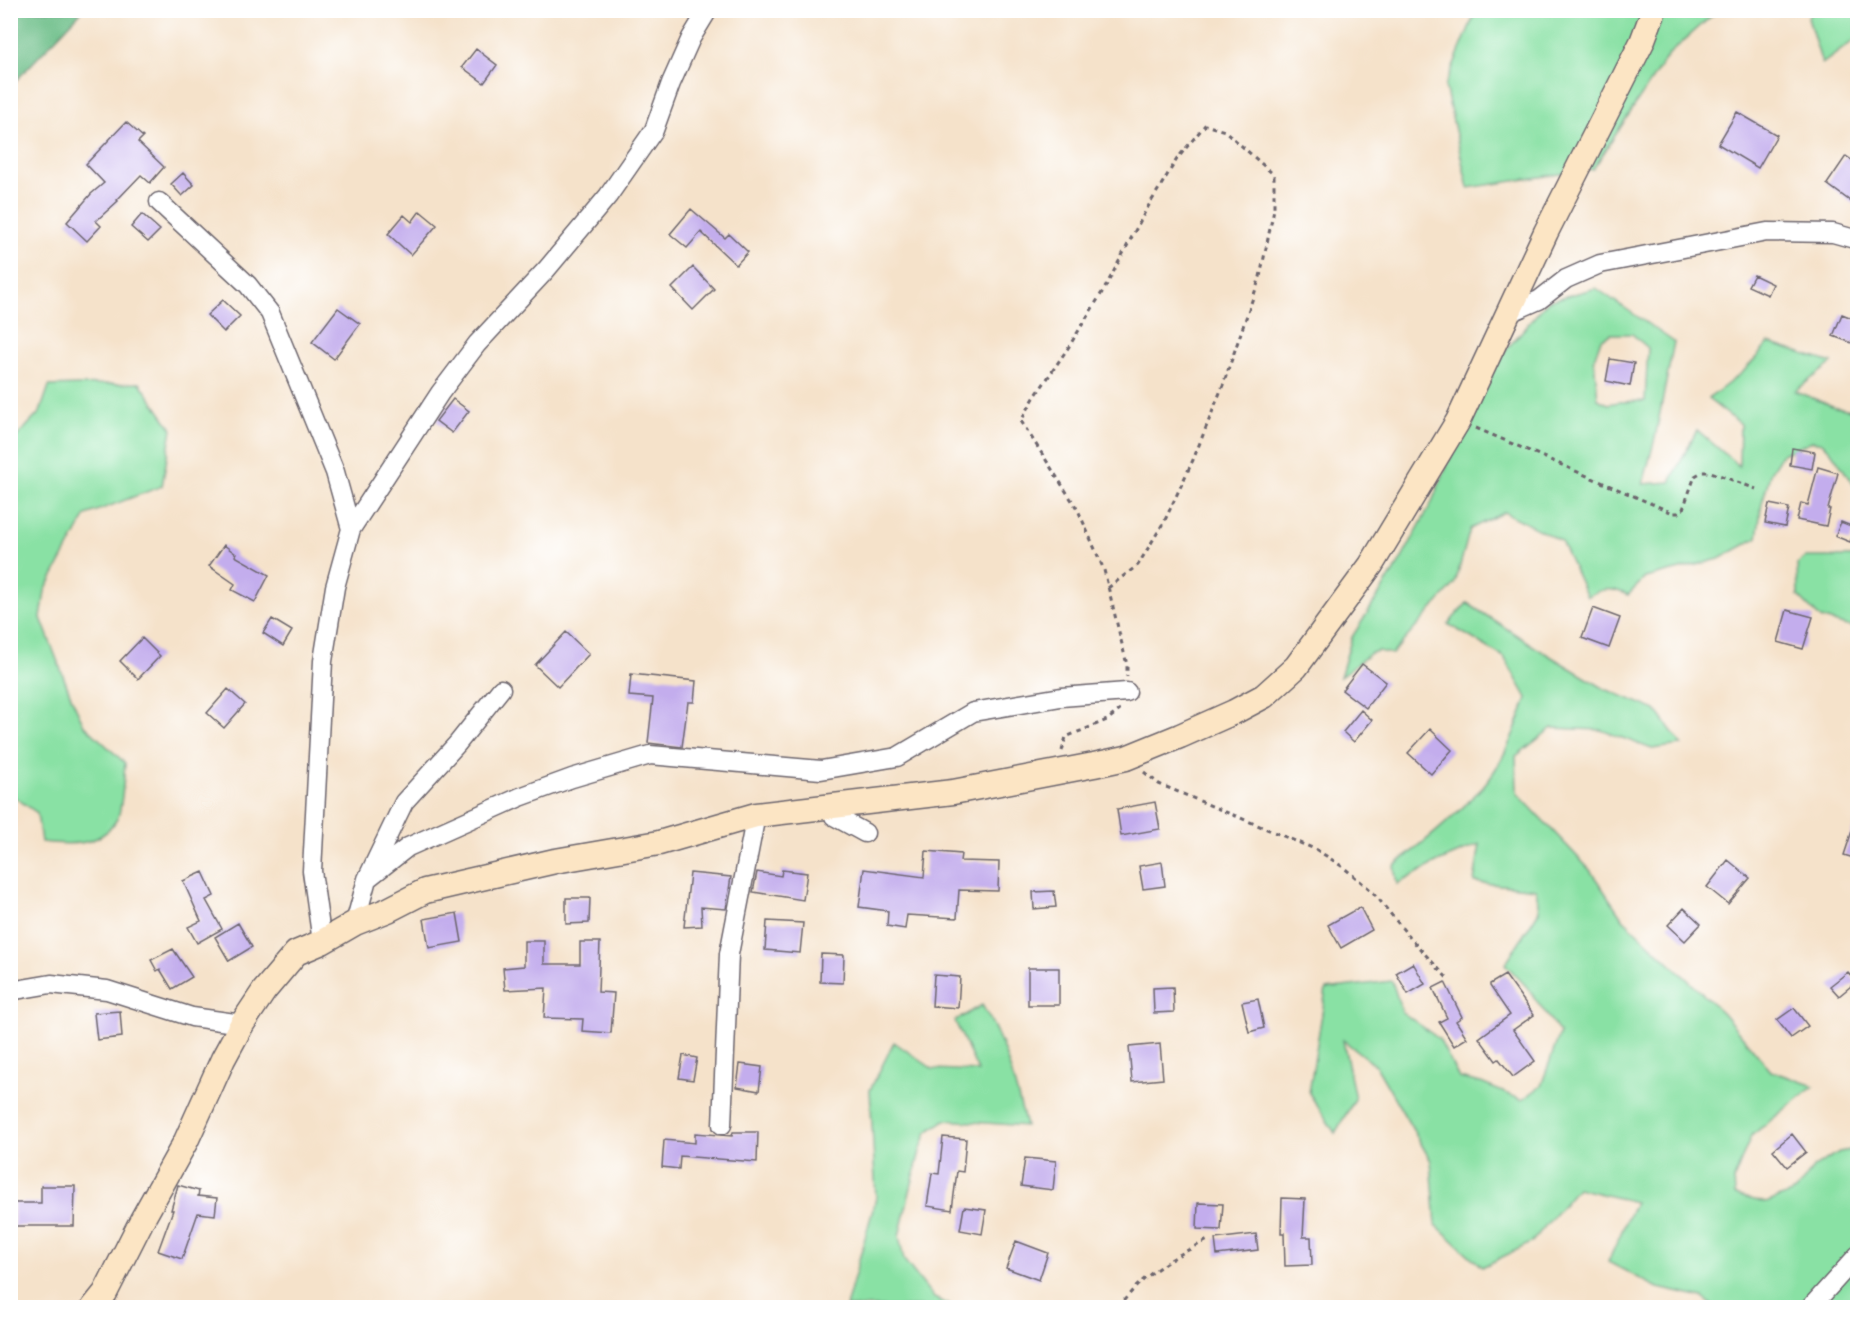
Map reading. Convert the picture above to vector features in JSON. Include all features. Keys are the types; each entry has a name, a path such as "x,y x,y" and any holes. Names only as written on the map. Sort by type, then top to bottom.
{"main road":[{"path":"93,1308 105,1293 186,1141 223,1059 242,1024 264,991 296,953 322,942 355,922 388,910 425,891 555,861 659,843 756,815 953,792 1126,758 1206,726 1264,696 1296,667 1371,565 1458,421 1507,314 1642,42 1654,10"}],"street":[{"path":"322,942 312,871 323,661 334,587 351,528 440,393 477,344 546,270 601,204 654,130 691,38 708,10"},
{"path":"159,202 248,285 270,313 335,472 351,528"},
{"path":"1507,314 1539,300 1566,279 1600,264 1767,231 1833,233 1857,240"},
{"path":"355,922 367,879 404,802 457,744 501,688"},
{"path":"367,879 408,847 520,797 581,775 650,755 821,770 897,758 973,712 1061,697 1127,692"},
{"path":"834,805 834,816 865,833"},
{"path":"722,1125 729,954 756,815"},
{"path":"10,991 51,984 107,990 192,1017 242,1024"},
{"path":"1810,1308 1857,1256"}],"path":[{"path":"1056,772 1066,737 1107,720 1126,705 1127,665 1108,588 1104,570 1078,510 1021,421 1106,286 1146,210 1172,167 1205,125 1225,131 1274,175 1274,209 1260,277 1223,385 1193,460 1165,520 1138,565 1108,588"},
{"path":"1458,421 1673,513 1678,513 1683,509 1695,476 1702,472 1711,472 1756,489"},
{"path":"1126,758 1159,784 1317,850 1343,867 1372,891 1411,939 1449,980"},
{"path":"1118,1308 1132,1288 1171,1258 1208,1240"}],"green space":[{"path":"1812,10 1857,11 1857,38 1822,64 1808,18"},
{"path":"10,11 82,11 11,86"},
{"path":"1476,11 1717,11 1668,55 1593,169 1468,188 1445,86"},
{"path":"1596,288 1674,342 1655,438 1643,484 1670,482 1697,430 1739,466 1740,424 1708,399 1743,372 1769,343 1832,363 1795,391 1835,407 1857,411 1857,501 1854,485 1830,450 1822,443 1812,441 1782,454 1771,471 1762,503 1757,538 1719,559 1645,578 1628,595 1607,590 1597,591 1587,597 1561,541 1504,512 1470,529 1455,584 1392,654 1378,651 1371,653 1340,677 1352,637 1401,560 1431,504 1486,373 1548,301","holes":["1611,334 1632,334 1648,348 1645,401 1608,404 1598,399 1594,359 1601,339"]},
{"path":"140,383 172,429 162,486 86,515 45,591 41,618 84,725 125,763 120,809 117,819 110,828 93,840 73,844 41,842 37,813 11,796 11,443 40,412 49,386"},
{"path":"1857,555 1857,629 1820,618 1798,596 1797,564 1806,557 1852,557"},
{"path":"1467,603 1605,689 1656,710 1682,745 1652,749 1601,730 1552,728 1516,756 1517,793 1590,870 1623,919 1723,1013 1771,1071 1814,1086 1751,1136 1734,1179 1735,1195 1766,1203 1796,1191 1814,1167 1839,1152 1857,1149 1857,1307 1715,1307 1703,1298 1658,1288 1608,1262 1635,1202 1577,1188 1531,1243 1482,1267 1436,1225 1431,1161 1376,1066 1343,1040 1355,1099 1335,1133 1309,1093 1326,989 1392,981 1402,1012 1439,1039 1459,1078 1481,1083 1522,1100 1541,1086 1560,1033 1526,986 1505,964 1539,911 1536,889 1474,882 1480,844 1438,862 1397,884 1394,866 1474,796 1498,765 1527,698 1504,657 1448,624"},
{"path":"982,1005 1003,1049 1026,1126 945,1120 927,1132 920,1151 899,1236 904,1260 934,1298 953,1307 846,1307 876,1198 870,1090 894,1042 933,1069 978,1071 955,1021"}],"building":[{"path":"476,49 497,65 484,83 462,67"},
{"path":"1737,112 1777,135 1758,168 1718,144"},
{"path":"126,122 143,137 138,142 164,167 150,183 141,175 96,221 101,226 87,241 67,222 91,194 104,183 86,164"},
{"path":"1846,156 1857,164 1857,206 1827,184"},
{"path":"183,173 194,185 182,196 171,184"},
{"path":"691,209 725,238 729,234 748,252 736,265 701,232 687,248 670,234"},
{"path":"420,211 437,225 411,255 388,234 404,215 412,222"},
{"path":"142,214 160,230 148,242 131,227"},
{"path":"693,267 714,289 693,310 672,288"},
{"path":"1754,275 1773,284 1768,295 1748,286"},
{"path":"223,300 240,316 224,332 207,315"},
{"path":"338,308 360,324 334,359 312,342"},
{"path":"1842,314 1857,320 1857,345 1833,336"},
{"path":"1610,359 1634,363 1630,386 1606,381"},
{"path":"453,399 469,411 452,433 436,421"},
{"path":"1792,448 1815,452 1812,469 1790,465"},
{"path":"1818,467 1838,473 1828,509 1830,509 1826,526 1797,520 1801,503 1808,505"},
{"path":"1769,504 1789,508 1785,527 1765,523"},
{"path":"1841,522 1856,528 1850,542 1835,536"},
{"path":"224,545 236,554 235,556 269,575 255,602 232,590 235,584 209,566"},
{"path":"1593,608 1620,618 1609,648 1582,638"},
{"path":"1787,610 1813,617 1803,649 1778,642"},
{"path":"272,619 292,631 283,646 263,633"},
{"path":"566,632 589,654 558,687 535,665"},
{"path":"142,638 160,656 138,679 120,661"},
{"path":"1362,664 1386,682 1366,708 1342,690"},
{"path":"631,674 696,681 694,702 688,702 682,747 648,743 653,698 629,696"},
{"path":"228,689 245,704 224,728 207,713"},
{"path":"1361,710 1372,720 1354,742 1343,732"},
{"path":"1430,729 1452,750 1431,774 1408,753"},
{"path":"1155,802 1160,829 1121,836 1117,809"},
{"path":"1855,822 1857,822 1857,859 1844,855"},
{"path":"926,851 961,854 960,861 999,862 998,891 959,890 957,918 907,915 905,929 887,926 888,911 859,907 864,869 924,877"},
{"path":"1728,860 1750,878 1728,904 1707,887"},
{"path":"1162,862 1165,886 1143,889 1139,866"},
{"path":"782,870 807,873 803,900 753,892 757,872 781,876"},
{"path":"203,872 214,896 206,900 222,929 197,943 188,927 201,921 183,881"},
{"path":"690,873 731,877 726,909 701,907 702,926 684,927"},
{"path":"1054,891 1056,907 1034,909 1033,892"},
{"path":"566,898 590,898 589,923 566,924"},
{"path":"1360,907 1372,930 1341,948 1328,925"},
{"path":"1684,908 1701,924 1685,941 1668,925"},
{"path":"457,913 462,942 429,948 424,919"},
{"path":"767,921 803,923 800,953 765,950"},
{"path":"238,923 252,947 229,961 215,937"},
{"path":"524,941 544,941 544,964 580,964 580,942 600,942 598,992 614,993 611,1033 582,1031 583,1019 544,1018 546,988 505,990 503,968 524,966"},
{"path":"173,949 192,977 172,989 160,969 157,971 151,960"},
{"path":"821,954 844,955 843,983 820,982"},
{"path":"1413,963 1425,984 1408,994 1396,973"},
{"path":"1028,968 1059,968 1059,1005 1028,1005"},
{"path":"1848,972 1856,982 1839,996 1830,986"},
{"path":"934,975 960,977 958,1008 932,1006"},
{"path":"1505,975 1534,1015 1513,1030 1535,1061 1513,1077 1499,1059 1496,1061 1479,1038 1510,1015 1490,986"},
{"path":"1445,982 1462,1017 1456,1021 1467,1038 1454,1046 1439,1022 1447,1018 1433,988"},
{"path":"1173,987 1174,1012 1154,1013 1153,988"},
{"path":"1258,999 1264,1028 1249,1032 1242,1002"},
{"path":"1794,1008 1808,1026 1791,1038 1777,1020"},
{"path":"120,1011 122,1037 97,1040 94,1013"},
{"path":"1160,1044 1163,1079 1132,1082 1129,1047"},
{"path":"683,1055 697,1058 693,1080 679,1078"},
{"path":"740,1064 762,1067 759,1091 737,1087"},
{"path":"733,1132 758,1132 757,1162 680,1156 679,1169 662,1167 664,1140 695,1143 695,1133 732,1136"},
{"path":"1792,1134 1806,1152 1787,1167 1773,1150"},
{"path":"943,1137 966,1139 963,1172 957,1171 952,1210 927,1206 932,1173 939,1174"},
{"path":"1025,1158 1056,1161 1053,1190 1021,1186"},
{"path":"178,1185 199,1191 198,1196 217,1198 215,1215 198,1213 182,1259 158,1251 173,1210 171,1210"},
{"path":"41,1186 75,1186 74,1226 14,1226 14,1203 41,1203"},
{"path":"1282,1198 1305,1199 1303,1237 1311,1237 1312,1265 1285,1266 1284,1233 1281,1233"},
{"path":"1198,1203 1223,1204 1221,1230 1197,1229"},
{"path":"964,1207 986,1210 982,1234 960,1230"},
{"path":"1256,1234 1258,1250 1217,1255 1215,1239"},
{"path":"1016,1241 1048,1253 1039,1280 1006,1268"}]}
